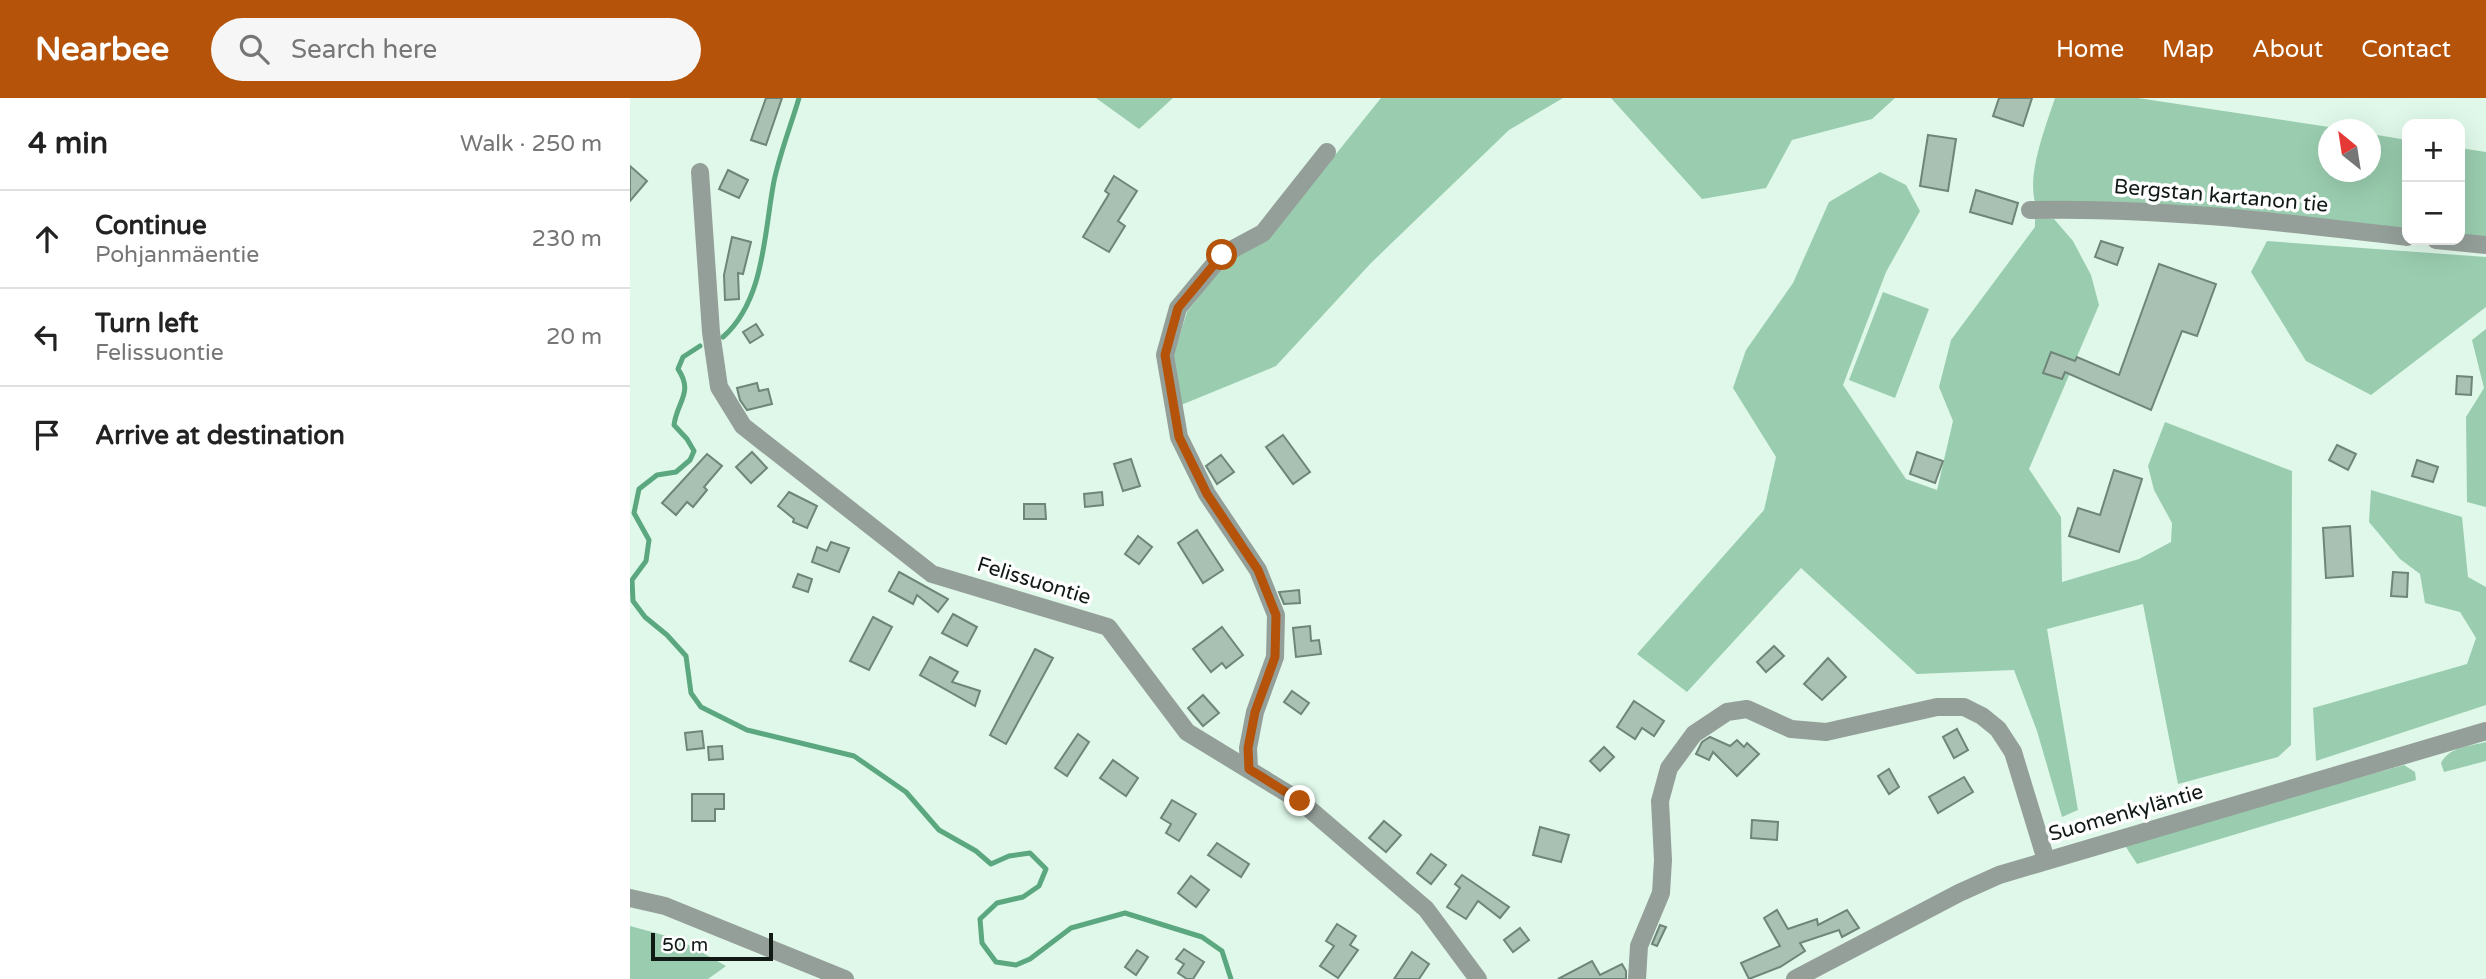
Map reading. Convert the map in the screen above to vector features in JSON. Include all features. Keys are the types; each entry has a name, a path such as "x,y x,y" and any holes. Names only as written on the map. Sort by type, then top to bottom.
{"street":[{"path":"1249,769 1248,748 1255,712 1275,657 1276,615 1258,570 1207,494 1179,437 1165,355 1178,308 1222,255 1263,233 1327,152"},
{"name":"Felissuontie","path":"700,172 711,332 719,387 743,426 932,574 1108,627 1187,732 1300,801 1426,909 1478,979"},
{"name":"Bergstan kartanon tie","path":"2030,210 2082,208 2215,215 2402,236"},
{"path":"2465,244 2486,246"},
{"path":"1637,979 1639,946 1661,893 1663,860 1660,801 1669,768 1694,734 1727,712 1747,709 1791,729 1826,732 1937,707 1964,707 1982,716 1998,729 2013,752 2046,860"},
{"name":"Suomenkyläntie","path":"1795,979 1959,893 1999,875 2486,731"},
{"path":"630,898 665,906 845,979"}],"green space":[{"path":"1096,98 1173,98 1139,129"},
{"path":"1381,98 1563,98 1509,130 1371,263 1276,366 1181,405 1173,356 1187,312 1225,262 1266,241"},
{"path":"1611,98 1895,98 1872,119 1792,140 1766,188 1702,199"},
{"path":"2055,98 2138,98 2318,125 2318,182 2381,182 2381,136 2402,139 2402,230 2035,202 2033,177"},
{"path":"2465,149 2486,152 2486,238 2465,236"},
{"path":"1880,172 1906,185 1920,211 1886,272 1843,385 1906,479 1937,490 1953,421 1939,387 1951,340 2035,227 2035,219 2054,219 2073,241 2091,275 2099,305 2029,469 2061,517 2062,582 2139,559 2171,542 2172,523 2154,490 2148,466 2165,422 2292,471 2291,745 2278,757 2178,784 2143,604 2047,629 2078,810 2062,817 2037,731 2014,670 1917,674 1801,568 1687,692 1637,654 1764,510 1776,457 1733,388 1746,350 1793,283 1829,202"},
{"path":"2267,241 2486,257 2486,307 2371,395 2306,361 2251,272"},
{"path":"1883,292 1929,309 1895,398 1849,380"},
{"path":"2486,329 2486,507 2467,502 2466,417 2484,388 2472,340"},
{"path":"2371,490 2462,517 2468,577 2486,587 2486,705 2316,761 2313,708 2467,664 2476,638 2460,612 2425,603 2420,574 2400,559 2369,522"},
{"path":"2486,742 2486,761 2444,772 2441,763 2449,754 2460,748"},
{"path":"2404,765 2415,772 2416,780 2137,864 2124,844"},
{"path":"630,926 678,939 726,966 708,979 630,979"}],"building":[{"path":"766,98 782,98 766,145 751,140"},
{"path":"1999,98 2032,98 2023,126 1993,116"},
{"path":"1928,135 1956,139 1948,191 1920,186"},
{"path":"630,166 647,181 630,201"},
{"path":"728,170 748,180 739,198 719,189"},
{"path":"1114,176 1137,191 1118,221 1125,226 1109,252 1083,237 1109,194 1105,191"},
{"path":"1976,190 2018,203 2012,224 1970,212"},
{"path":"732,237 751,242 743,274 738,273 739,299 725,300 724,275"},
{"path":"2101,241 2123,248 2117,265 2095,257"},
{"path":"2159,264 2216,284 2197,336 2182,331 2151,410 2065,372 2062,379 2043,373 2051,352 2075,361 2077,357 2119,375"},
{"path":"756,324 763,335 750,343 743,332"},
{"path":"2457,376 2472,377 2471,395 2456,394"},
{"path":"757,383 759,391 768,389 772,404 747,410 740,400 737,388"},
{"path":"1283,435 1310,472 1293,484 1266,447"},
{"path":"2337,445 2356,454 2348,470 2329,460"},
{"path":"752,452 767,468 751,483 736,467"},
{"path":"1917,452 1943,461 1935,483 1910,474"},
{"path":"707,454 722,466 704,487 707,490 693,507 687,502 676,515 662,503"},
{"path":"1221,455 1234,472 1217,484 1206,466"},
{"path":"1131,459 1140,486 1123,491 1114,464"},
{"path":"2417,460 2438,467 2433,482 2412,476"},
{"path":"2114,470 2142,479 2119,552 2069,536 2078,508 2100,515"},
{"path":"789,492 817,506 807,528 793,522 794,519 778,506"},
{"path":"1102,492 1103,505 1085,507 1084,494"},
{"path":"1024,504 1045,504 1046,519 1024,519"},
{"path":"2350,526 2353,576 2326,578 2323,528"},
{"path":"1197,530 1223,570 1203,583 1178,543"},
{"path":"1138,536 1152,547 1139,564 1125,554"},
{"path":"831,542 849,548 839,572 812,562 817,547 827,551"},
{"path":"899,572 948,599 938,612 917,595 913,604 889,591"},
{"path":"2393,572 2408,573 2407,597 2391,596"},
{"path":"798,574 812,579 808,592 793,587"},
{"path":"1299,590 1300,603 1284,604 1279,592"},
{"path":"953,614 977,627 967,646 942,633"},
{"path":"873,617 892,627 869,670 850,661"},
{"path":"1310,626 1311,641 1319,640 1321,654 1296,657 1293,628"},
{"path":"1222,627 1243,655 1226,668 1222,663 1211,672 1193,649"},
{"path":"1774,646 1784,656 1766,672 1757,662"},
{"path":"1035,649 1053,658 1006,744 990,735"},
{"path":"930,657 958,672 952,682 980,691 975,706 920,675"},
{"path":"1828,658 1846,677 1822,700 1804,684"},
{"path":"1292,691 1309,703 1301,714 1284,702"},
{"path":"1203,695 1219,713 1203,726 1188,708"},
{"path":"1634,701 1664,721 1654,736 1642,728 1635,739 1617,727"},
{"path":"1957,729 1968,750 1954,758 1943,737"},
{"path":"702,731 704,748 687,750 685,733"},
{"path":"1078,734 1089,742 1067,776 1055,768"},
{"path":"1710,737 1730,746 1737,740 1744,747 1747,743 1759,754 1737,776 1713,752 1709,760 1696,754 1702,742"},
{"path":"722,746 723,759 709,760 708,747"},
{"path":"1604,747 1614,757 1600,771 1590,761"},
{"path":"1113,760 1138,778 1126,796 1100,778"},
{"path":"1889,769 1899,787 1889,794 1878,776"},
{"path":"1964,777 1973,792 1938,813 1929,797"},
{"path":"692,794 724,794 724,809 715,809 715,821 692,821"},
{"path":"1172,800 1196,814 1179,841 1166,833 1171,824 1161,818"},
{"path":"1752,820 1778,822 1777,840 1751,838"},
{"path":"1384,821 1401,835 1386,852 1369,838"},
{"path":"1540,827 1569,835 1561,862 1533,855"},
{"path":"1217,843 1249,864 1241,877 1208,855"},
{"path":"1431,854 1446,865 1431,884 1417,873"},
{"path":"1462,875 1509,907 1500,918 1478,901 1466,919 1447,907 1460,888 1455,884"},
{"path":"1191,876 1209,890 1196,907 1178,893"},
{"path":"1777,910 1788,929 1817,919 1818,925 1847,910 1859,928 1842,937 1839,930 1800,943 1805,951 1780,967 1749,979 1741,963 1780,946 1764,918"},
{"path":"1337,924 1356,936 1350,945 1358,950 1338,978 1320,966 1334,946 1326,941"},
{"path":"1660,925 1666,927 1657,946 1652,944"},
{"path":"1520,928 1529,940 1513,952 1504,940"},
{"path":"1184,949 1204,962 1193,979 1187,979 1178,973 1184,964 1176,959"},
{"path":"1137,950 1148,957 1136,975 1125,967"},
{"path":"1412,952 1429,964 1419,979 1394,979"},
{"path":"1592,961 1600,975 1622,964 1626,979 1558,979"}],"waterway":[{"path":"723,337 737,322 755,285 765,243 776,171 799,98"},
{"path":"700,346 683,357 678,369 683,377 685,391 674,425 694,451 690,460 676,472 657,475 639,489 634,513 649,540 646,561 632,580 633,601 645,617 667,635 686,656 691,693 701,707 747,730 854,756 906,792 939,830 976,851 991,864 1009,856 1030,853 1046,869 1039,886 1023,897 997,903 980,919 982,943 996,962 1016,965 1030,959 1071,928 1125,913 1202,937 1222,951 1231,979"}],"route":[{"path":"1222,255 1178,308 1165,355 1179,437 1207,494 1258,570 1276,615 1275,657 1255,712 1248,748 1249,769 1300,801"}]}
